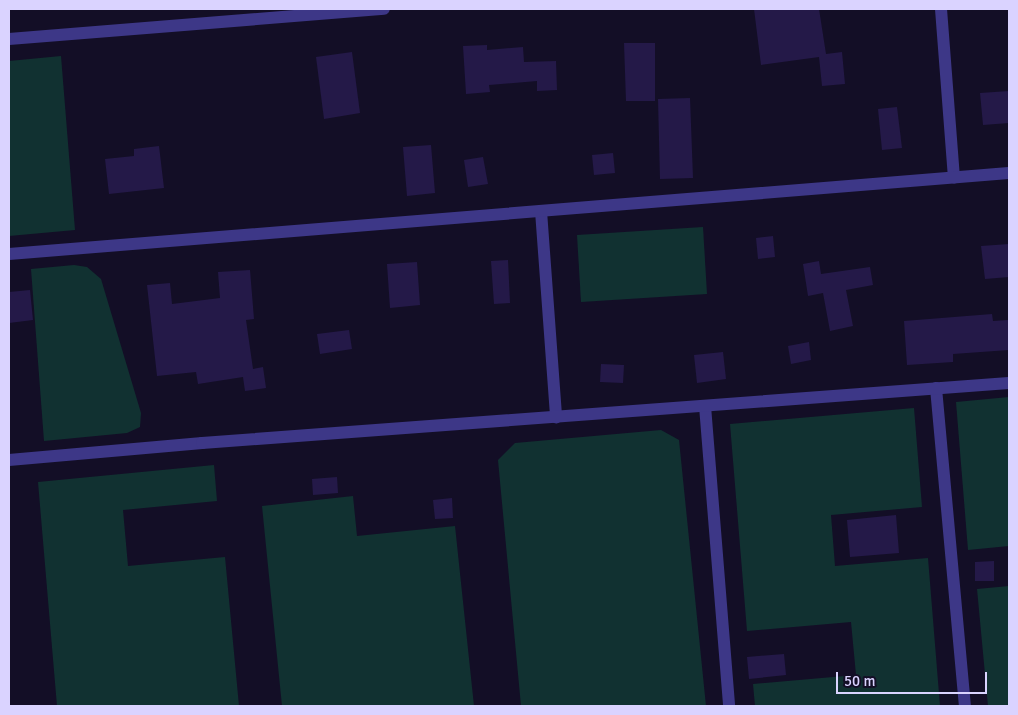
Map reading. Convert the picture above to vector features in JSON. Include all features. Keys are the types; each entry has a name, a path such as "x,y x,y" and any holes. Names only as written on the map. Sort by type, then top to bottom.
{"street":[{"path":"9,39 234,14 384,9"},
{"path":"941,9 954,178"},
{"path":"9,254 1009,173"},
{"path":"541,211 556,417"},
{"path":"9,460 1009,383"},
{"path":"936,388 965,706"},
{"path":"705,406 729,706"}],"green space":[{"path":"61,56 75,230 9,236 9,61"},
{"path":"703,227 707,294 581,302 577,235"},
{"path":"74,265 87,267 101,279 141,413 140,427 127,433 44,441 31,269"},
{"path":"1009,397 1009,546 968,550 956,402"},
{"path":"914,408 922,507 831,515 835,566 928,558 940,706 755,706 753,684 856,675 851,622 747,631 730,424"},
{"path":"661,430 679,440 706,706 521,706 498,460 515,443"},
{"path":"214,465 217,501 123,510 128,566 225,557 239,706 57,706 38,482"},
{"path":"353,496 357,536 455,526 474,706 282,706 262,506"},
{"path":"1009,586 1009,706 988,706 977,589"}],"building":[{"path":"754,9 819,9 826,54 842,52 845,84 822,86 819,57 761,65"},
{"path":"624,43 655,43 655,101 626,101"},
{"path":"487,45 487,50 523,47 524,62 556,61 557,90 537,91 537,81 489,85 490,92 466,94 463,46"},
{"path":"352,52 360,113 324,119 316,57"},
{"path":"1009,91 1009,123 983,125 980,93"},
{"path":"690,98 693,178 660,179 658,99"},
{"path":"897,107 902,148 882,150 878,109"},
{"path":"431,145 435,193 407,196 403,147"},
{"path":"159,146 164,188 109,194 105,159 134,156 134,149"},
{"path":"613,153 615,173 594,175 592,155"},
{"path":"483,157 488,184 468,187 464,160"},
{"path":"773,236 775,257 758,259 756,238"},
{"path":"1009,244 1009,277 985,279 981,246"},
{"path":"508,260 510,303 494,304 491,261"},
{"path":"819,261 821,274 870,267 873,285 846,290 853,326 830,331 823,293 808,296 803,264"},
{"path":"417,262 420,305 390,308 387,264"},
{"path":"250,270 254,319 246,320 253,369 263,367 266,388 245,391 243,377 198,384 196,372 157,376 147,285 170,283 172,304 220,298 218,272"},
{"path":"30,290 33,320 9,323 9,292"},
{"path":"992,314 993,321 1008,320 1009,350 953,354 953,362 907,365 904,321"},
{"path":"349,330 352,349 320,354 317,334"},
{"path":"809,342 811,360 791,364 788,346"},
{"path":"723,352 726,379 697,383 694,355"},
{"path":"601,364 624,365 623,383 600,382"},
{"path":"337,477 338,493 313,495 312,479"},
{"path":"452,498 453,518 435,519 433,500"},
{"path":"896,515 899,553 850,557 847,520"},
{"path":"994,561 994,581 975,581 975,562"},
{"path":"784,654 786,675 749,679 747,657"}]}
